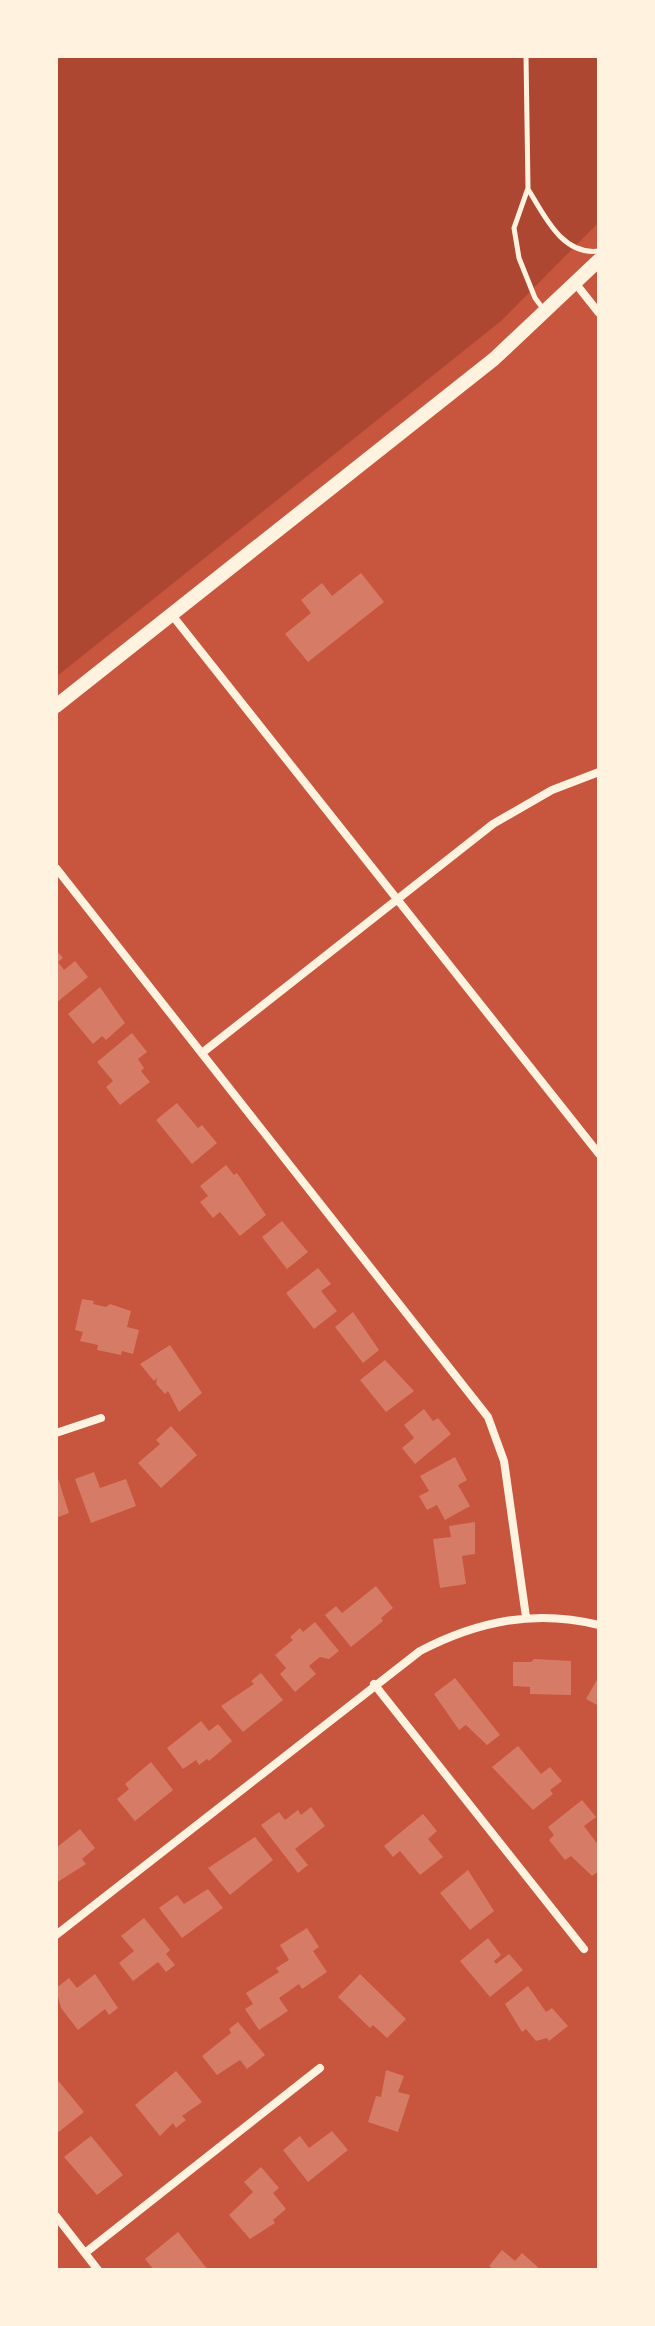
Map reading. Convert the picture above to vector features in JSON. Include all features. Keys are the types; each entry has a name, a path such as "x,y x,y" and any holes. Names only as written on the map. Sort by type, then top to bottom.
{"main road":[{"path":"56,706 482,369 546,313 599,260"}],"street":[{"path":"576,284 599,313"},
{"path":"172,615 599,1154"},
{"path":"202,1053 493,824 552,790 599,772"},
{"path":"56,868 488,1417 504,1461 526,1617"},
{"path":"56,1433 101,1418"},
{"path":"56,1935 420,1651 447,1636 488,1623 526,1617 599,1625"},
{"path":"374,1684 584,1949"},
{"path":"85,2253 320,2068"},
{"path":"56,2216 98,2270"}],"lane":[{"path":"526,56 528,188 514,228 519,258 535,298 546,313"},
{"path":"528,188 554,230 572,247 599,251"}],"shaded area":[{"path":"56,56 599,56 599,222 501,321 56,677"}],"building":[{"path":"361,573 384,602 308,662 285,634 311,613 301,600 322,583 332,596"},
{"path":"56,950 63,958 58,962 64,970 75,961 88,977 56,1003"},
{"path":"100,987 125,1023 106,1040 102,1036 93,1044 68,1014"},
{"path":"132,1033 147,1052 138,1059 144,1068 141,1071 150,1082 120,1105 106,1087 113,1081 97,1062"},
{"path":"177,1103 198,1128 202,1125 217,1143 192,1164 156,1120"},
{"path":"226,1165 234,1175 237,1173 266,1215 240,1236 220,1212 213,1218 200,1202 208,1196 200,1186"},
{"path":"282,1221 308,1252 287,1269 262,1237"},
{"path":"318,1268 331,1284 321,1291 337,1311 314,1329 286,1293"},
{"path":"82,1299 131,1311 127,1327 139,1330 133,1354 97,1350 98,1345 80,1341 83,1332 75,1330"},
{"path":"353,1312 379,1350 363,1363 335,1327"},
{"path":"170,1345 202,1393 179,1412 168,1391 165,1394 156,1384 157,1378 154,1381 140,1364"},
{"path":"385,1360 414,1391 386,1412 360,1380"},
{"path":"424,1409 433,1421 438,1418 451,1434 415,1464 402,1448 414,1438 404,1425"},
{"path":"171,1426 197,1455 161,1488 138,1463 160,1444 156,1440"},
{"path":"455,1457 467,1480 458,1485 470,1506 445,1520 437,1505 427,1510 419,1496 429,1491 420,1476"},
{"path":"94,1472 100,1488 126,1479 136,1506 91,1523 75,1479"},
{"path":"56,1476 69,1513 56,1518"},
{"path":"475,1522 475,1554 462,1556 466,1584 440,1588 433,1539 451,1537 449,1526"},
{"path":"376,1586 393,1608 381,1618 383,1621 351,1647 325,1615 336,1606 342,1613"},
{"path":"315,1622 339,1651 329,1659 320,1657 309,1666 316,1674 295,1692 280,1674 286,1668 275,1655 293,1640 290,1637 300,1628 303,1632"},
{"path":"534,1659 571,1661 571,1695 530,1694 530,1687 513,1686 513,1662 531,1662"},
{"path":"261,1673 283,1700 243,1732 221,1706 254,1684 251,1681"},
{"path":"599,1676 599,1706 586,1699"},
{"path":"455,1678 500,1735 487,1745 466,1725 459,1730 434,1694"},
{"path":"201,1721 209,1731 218,1724 232,1741 209,1761 207,1759 199,1765 196,1760 183,1769 167,1748"},
{"path":"518,1746 541,1774 550,1767 562,1781 550,1790 553,1794 533,1810 492,1767"},
{"path":"151,1762 173,1790 135,1821 117,1799 129,1789 125,1784"},
{"path":"582,1800 596,1817 584,1826 599,1846 599,1871 592,1876 571,1856 565,1860 549,1840 554,1835 548,1827"},
{"path":"311,1807 325,1826 295,1849 308,1865 298,1873 261,1825 279,1812 285,1820 298,1810 301,1815"},
{"path":"423,1814 437,1831 428,1839 443,1857 420,1875 400,1851 393,1857 384,1846"},
{"path":"80,1829 95,1848 82,1859 86,1864 56,1883 56,1848"},
{"path":"255,1837 273,1860 230,1895 208,1868"},
{"path":"468,1870 494,1911 470,1930 440,1893"},
{"path":"208,1889 223,1908 182,1938 159,1908 177,1895 184,1904"},
{"path":"144,1918 170,1950 166,1954 175,1965 166,1972 158,1962 133,1981 119,1963 134,1951 121,1936"},
{"path":"307,1928 319,1947 313,1951 327,1972 302,1989 299,1984 279,1998 288,2011 259,2030 245,2009 253,2004 246,1993 279,1972 276,1968 289,1960 280,1945"},
{"path":"488,1938 501,1955 494,1961 496,1964 509,1954 523,1970 490,1997 460,1961"},
{"path":"95,1974 118,2008 109,2015 105,2009 78,2030 61,2008 56,1988 69,1978 77,1988"},
{"path":"360,1974 406,2019 387,2038 373,2025 370,2028 338,1997"},
{"path":"528,1986 546,2012 552,2008 568,2026 549,2041 547,2038 536,2041 526,2029 522,2032 505,2004"},
{"path":"238,2022 265,2055 247,2069 240,2060 217,2075 202,2056 231,2033 229,2029"},
{"path":"386,2070 404,2076 398,2092 410,2095 398,2132 368,2122 376,2096 381,2097"},
{"path":"176,2071 202,2102 182,2116 186,2120 176,2128 173,2123 160,2136 135,2105"},
{"path":"56,2078 84,2112 56,2134"},
{"path":"332,2131 348,2150 308,2182 283,2150 300,2136 309,2148"},
{"path":"91,2136 123,2175 97,2195 64,2157"},
{"path":"261,2167 279,2188 273,2193 286,2209 273,2220 275,2223 250,2239 229,2215 253,2192 244,2182"},
{"path":"178,2232 208,2270 154,2270 145,2259"},
{"path":"502,2250 515,2261 522,2253 541,2270 494,2270 489,2266"}]}
